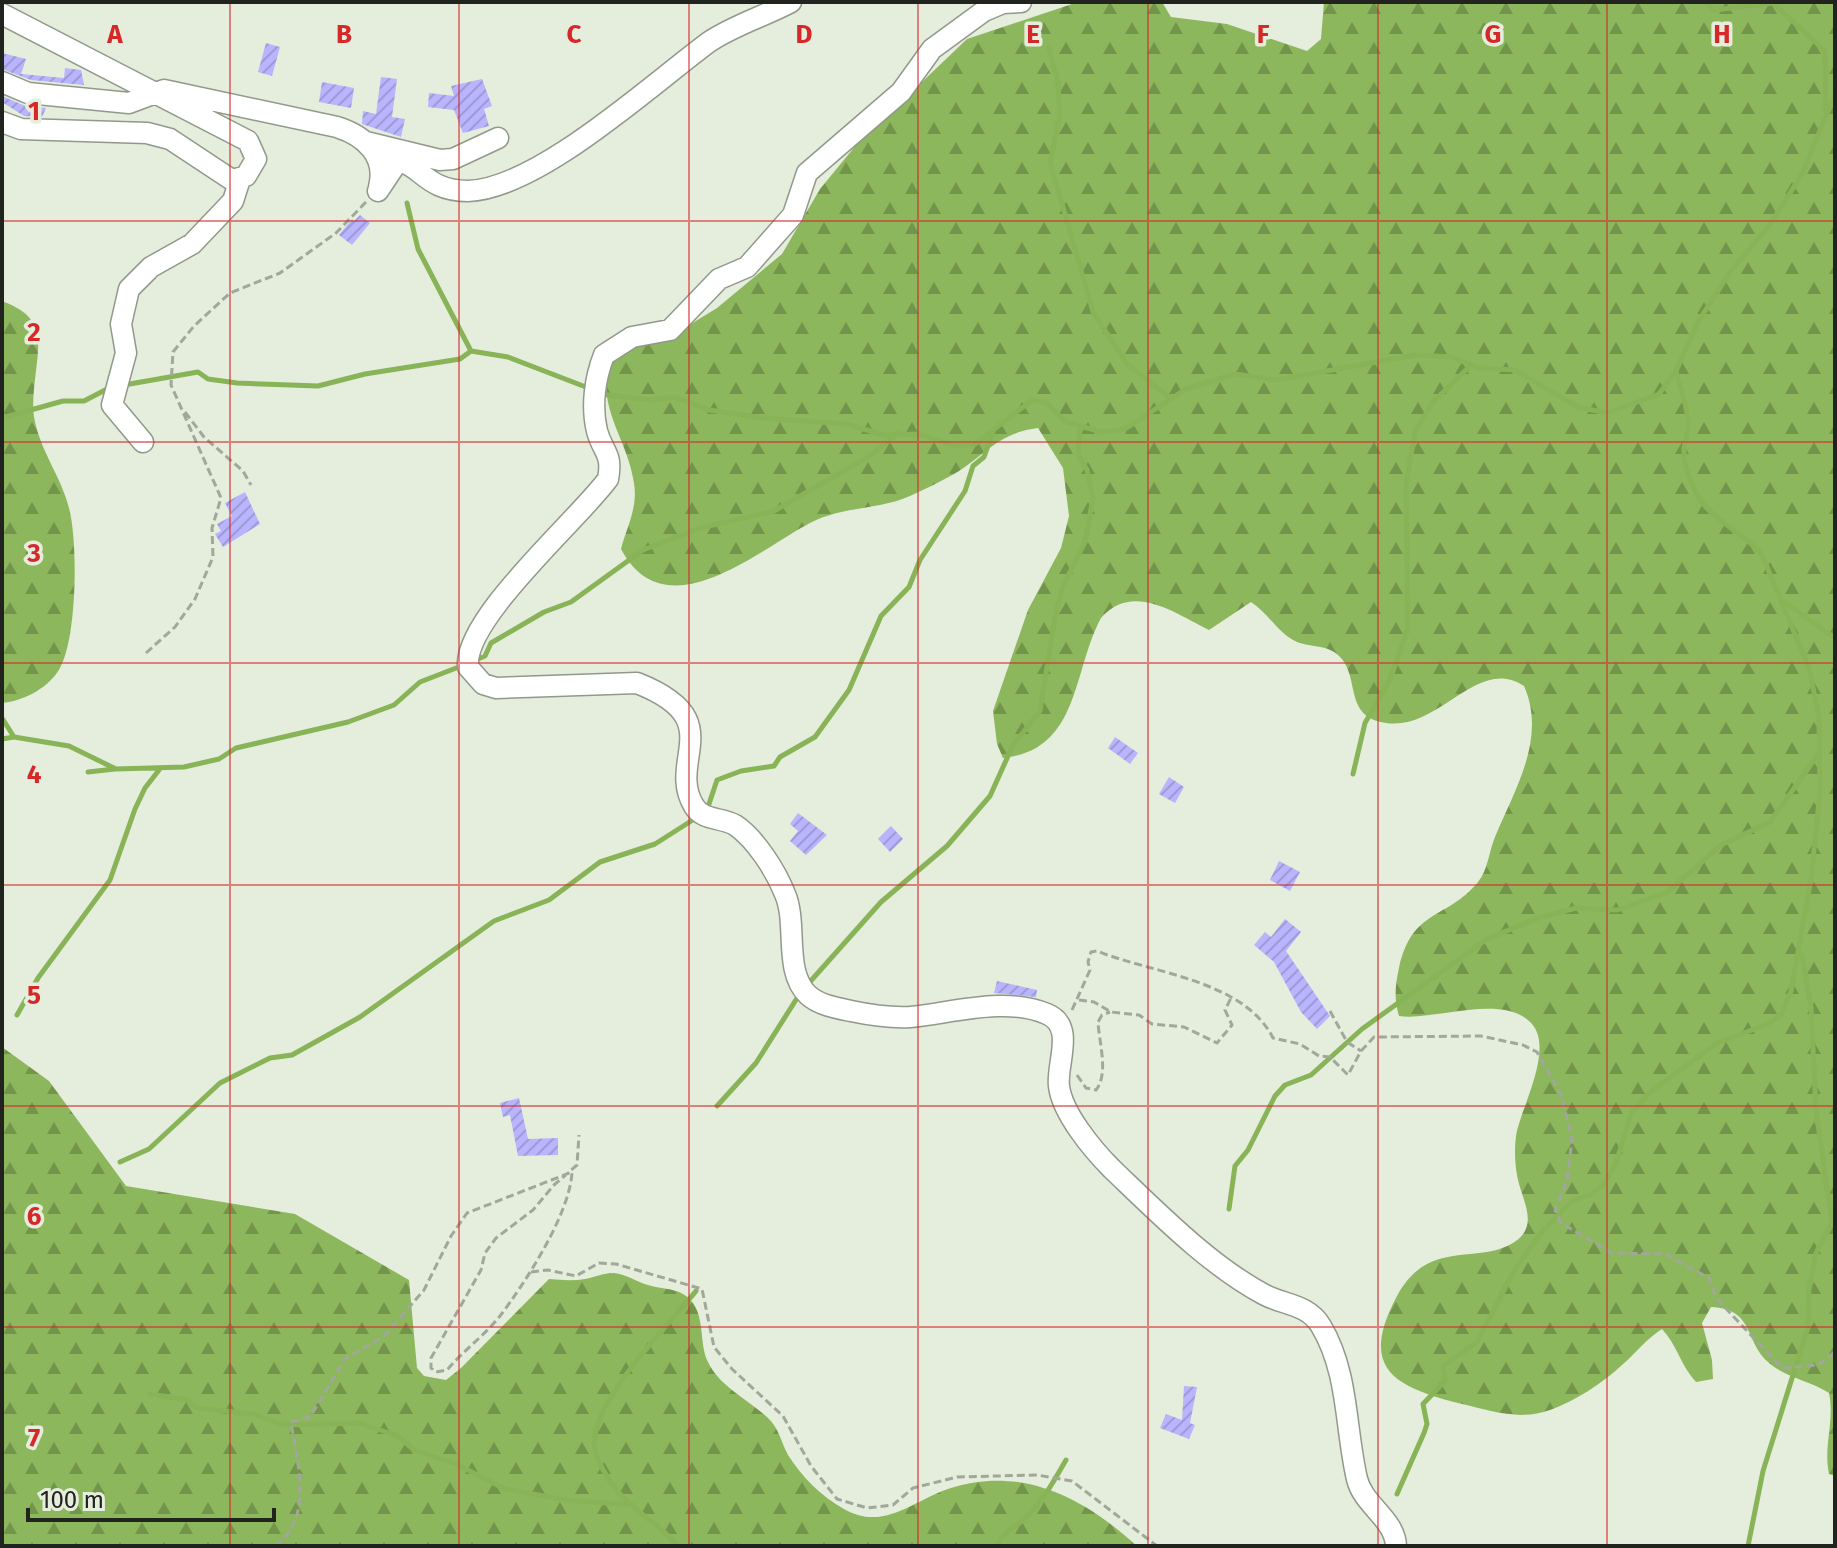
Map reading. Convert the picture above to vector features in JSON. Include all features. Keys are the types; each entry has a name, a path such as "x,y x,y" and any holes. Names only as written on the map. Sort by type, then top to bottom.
{"street":[{"path":"378,191 398,161 438,187 453,190 471,191 514,178 591,132 711,41 791,2"},
{"path":"1021,2 1003,3 984,11 932,49 901,92 807,173 793,215 747,267 719,279 670,330 632,337 604,355 596,381 595,416 600,442 611,460 608,479 527,567 468,646 466,655 474,677 496,688 637,683 654,690 677,708 691,734 689,790 692,803 704,816 726,821 749,837 779,882 790,910 798,981 810,997 821,1003 878,1016 1018,1008 1047,1014 1061,1027 1059,1089 1111,1167 1204,1253 1254,1289 1306,1311 1322,1328 1345,1394 1361,1493 1391,1529 1396,1546"},
{"path":"2,14 248,141 256,159 251,172 240,179 233,201 192,244 151,267 129,289 121,324 126,353 112,405 143,442"},
{"path":"2,82 28,93 129,103 164,90 337,127 366,142 440,160 453,159 498,138"},
{"path":"2,122 21,129 147,133 170,139 220,175 240,179"},
{"path":"366,142 380,165 378,191"}],"path":[{"path":"146,653 185,615 213,557 212,528 221,498 171,385 169,364 173,352 194,326 230,293 280,273 320,245 378,191"},
{"path":"182,410 193,419 204,437 243,471 251,485"},
{"path":"1061,1027 1079,1000 1090,970 1088,962 1091,952 1097,951 1139,968 1154,967 1169,972 1231,998 1263,1019 1273,1038 1300,1044 1319,1056 1330,1057 1348,1075 1361,1051 1374,1037 1481,1036 1523,1045 1537,1052 1561,1094 1572,1139 1567,1181 1555,1210 1561,1223 1612,1253 1665,1254 1709,1278 1716,1298 1782,1368 1818,1365 1835,1352"},
{"path":"1062,1057 1086,1088 1096,1090 1102,1070 1098,1022 1102,1015 1127,1012 1152,1024 1184,1027 1217,1043 1232,1025 1225,1010 1231,998"},
{"path":"1079,1000 1094,1002 1111,1012"},
{"path":"1330,1011 1347,1042 1361,1051"},
{"path":"572,1172 554,1185 533,1210 496,1238 485,1253 481,1270 431,1358 431,1368 436,1372 447,1370 498,1319 528,1272 537,1264 559,1217 572,1172 580,1158 579,1135"},
{"path":"276,1546 288,1537 302,1498 291,1422 310,1417 345,1359 384,1336 424,1290 451,1236 467,1213 572,1172"},
{"path":"528,1272 548,1270 576,1276 599,1263 616,1264 702,1289 714,1347 732,1369 783,1416 811,1466 837,1499 867,1508 893,1505 913,1488 957,1477 1037,1475 1072,1481 1157,1546"}],"green space":[{"path":"1078,2 1162,2 1171,17 1227,24 1307,51 1321,39 1324,2 1835,2 1835,1476 1829,1474 1828,1464 1829,1393 1773,1366 1760,1352 1742,1319 1725,1309 1711,1307 1702,1323 1712,1360 1713,1379 1696,1382 1662,1329 1597,1385 1569,1402 1528,1415 1484,1409 1418,1390 1401,1382 1389,1371 1382,1358 1381,1341 1386,1321 1409,1278 1423,1266 1438,1260 1499,1249 1513,1243 1521,1237 1527,1223 1515,1148 1519,1123 1539,1060 1537,1032 1529,1021 1516,1013 1501,1010 1413,1017 1399,1016 1396,1004 1399,968 1412,935 1422,924 1466,894 1484,872 1526,763 1532,725 1524,686 1507,679 1490,680 1424,716 1406,722 1386,723 1373,719 1358,706 1347,667 1341,658 1326,648 1297,642 1251,602 1209,630 1154,604 1126,602 1113,607 1101,618 1070,705 1060,724 1047,740 1028,752 1003,758 997,744 993,711 1028,610 1061,548 1069,516 1063,468 1038,428 1002,440 954,474 910,496 810,523 712,578 686,585 662,584 640,573 621,549 635,492 631,467 607,398 607,365 636,346 686,327 717,308 782,254 820,189 857,144 967,39"},
{"path":"2,301 28,316 37,332 34,417 69,508 75,564 70,633 61,666 51,680 36,692 2,703"},
{"path":"2,1047 49,1081 126,1186 295,1214 409,1280 417,1368 424,1376 446,1380 549,1279 576,1280 614,1273 679,1292 691,1300 699,1315 704,1352 712,1369 726,1385 772,1422 799,1471 820,1492 844,1509 859,1515 885,1516 951,1488 978,1482 1028,1484 1074,1501 1137,1546 2,1546"}],"building":[{"path":"266,43 280,47 272,76 258,72"},
{"path":"2,53 26,59 21,74 64,78 65,68 81,70 84,85 31,80 2,69"},
{"path":"381,77 397,79 392,117 405,119 401,137 362,124 363,111 376,114"},
{"path":"482,79 492,106 484,109 489,126 463,133 454,110 428,107 429,93 454,96 451,86"},
{"path":"322,82 354,88 351,108 319,102"},
{"path":"2,96 23,105 46,108 42,117 24,116 2,102"},
{"path":"360,215 370,223 352,245 339,235 352,219 354,221"},
{"path":"245,492 260,524 223,547 215,534 221,531 217,524 232,516 225,503"},
{"path":"1115,737 1138,753 1130,764 1108,748"},
{"path":"1169,777 1184,787 1175,803 1159,794"},
{"path":"798,813 827,835 806,855 790,841 798,831 790,824"},
{"path":"891,826 903,839 890,852 878,839"},
{"path":"1279,861 1300,872 1290,891 1270,880"},
{"path":"1285,919 1301,932 1286,951 1330,1016 1317,1029 1301,1012 1274,962 1254,945 1265,932 1271,937"},
{"path":"997,981 1037,990 1036,997 994,993"},
{"path":"519,1098 528,1139 558,1138 558,1155 518,1156 510,1115 503,1117 500,1103"},
{"path":"1184,1386 1197,1387 1190,1423 1195,1425 1189,1439 1160,1428 1166,1414 1182,1420"}],"waterway":[{"path":"1705,2 1714,10 1773,3 1825,51 1826,112"},
{"path":"1049,48 1058,83 1060,115 1050,162 1093,312 1127,364 1170,398"},
{"path":"600,394 652,400 675,397 709,410 763,418 847,424 883,435 920,434 955,446 975,444 1032,400 1045,402 1066,422 1102,432 1125,429 1186,389 1235,374 1276,380 1416,355 1452,357 1478,368 1515,370 1578,407 1607,413 1659,394 1676,371 1698,322 1730,272 1769,226 1802,174 1835,94"},
{"path":"407,203 418,249 471,351"},
{"path":"124,385 198,372 208,379 237,383 318,386 365,374 460,359 471,351 508,357 591,389"},
{"path":"1353,774 1365,723 1391,677 1408,628 1406,485 1415,432 1432,403 1470,366"},
{"path":"1397,1494 1427,1424 1423,1404 1445,1381 1443,1366 1477,1342 1514,1271 1541,1233 1572,1201 1590,1195 1604,1184 1616,1163 1631,1114 1649,1093 1717,1043 1768,1024 1781,1015 1791,991 1811,879 1820,792 1819,717 1809,668 1762,555 1708,510 1692,484 1684,455 1688,419 1676,371"},
{"path":"2,418 63,401 84,401 111,387"},
{"path":"808,984 881,902 947,846 990,796 1013,745 1040,711 1055,617 1063,586 1085,542 1093,498 1087,470 1078,454 1080,428"},
{"path":"707,810 717,780 741,771 774,766 780,757 815,737 849,690 881,616 909,587 920,560 965,491 973,466 984,457 994,429"},
{"path":"473,661 485,656 491,643 544,612 571,602 643,550 700,528 774,511 868,457 898,433"},
{"path":"1784,602 1835,638"},
{"path":"2,739 14,737 69,746 116,769 184,767 219,759 236,748 348,722 394,705 420,682 464,665"},
{"path":"2,718 14,737"},
{"path":"1229,1209 1235,1166 1248,1150 1275,1096 1285,1085 1311,1075 1362,1029 1487,939 1538,918 1576,908 1617,910 1666,893 1721,845 1770,822 1819,753"},
{"path":"88,772 115,769"},
{"path":"17,1015 38,978 110,880 135,809 145,788 159,770"},
{"path":"120,1162 149,1149 220,1083 270,1058 292,1055 360,1017 494,921 549,900 600,862 655,844 699,816"},
{"path":"1748,1546 1763,1471 1808,1327 1809,1290 1816,1253 1832,1223 1816,1110 1811,1007 1802,955"},
{"path":"717,1106 756,1063 799,995"},
{"path":"678,1546 612,1484 596,1454 596,1431 616,1389 696,1291"},
{"path":"150,1394 187,1400 197,1408 253,1414 284,1425 359,1423 398,1436 414,1450 456,1464 505,1489 566,1500 633,1505"},
{"path":"997,1546 1005,1534 1036,1506 1066,1460"}]}
